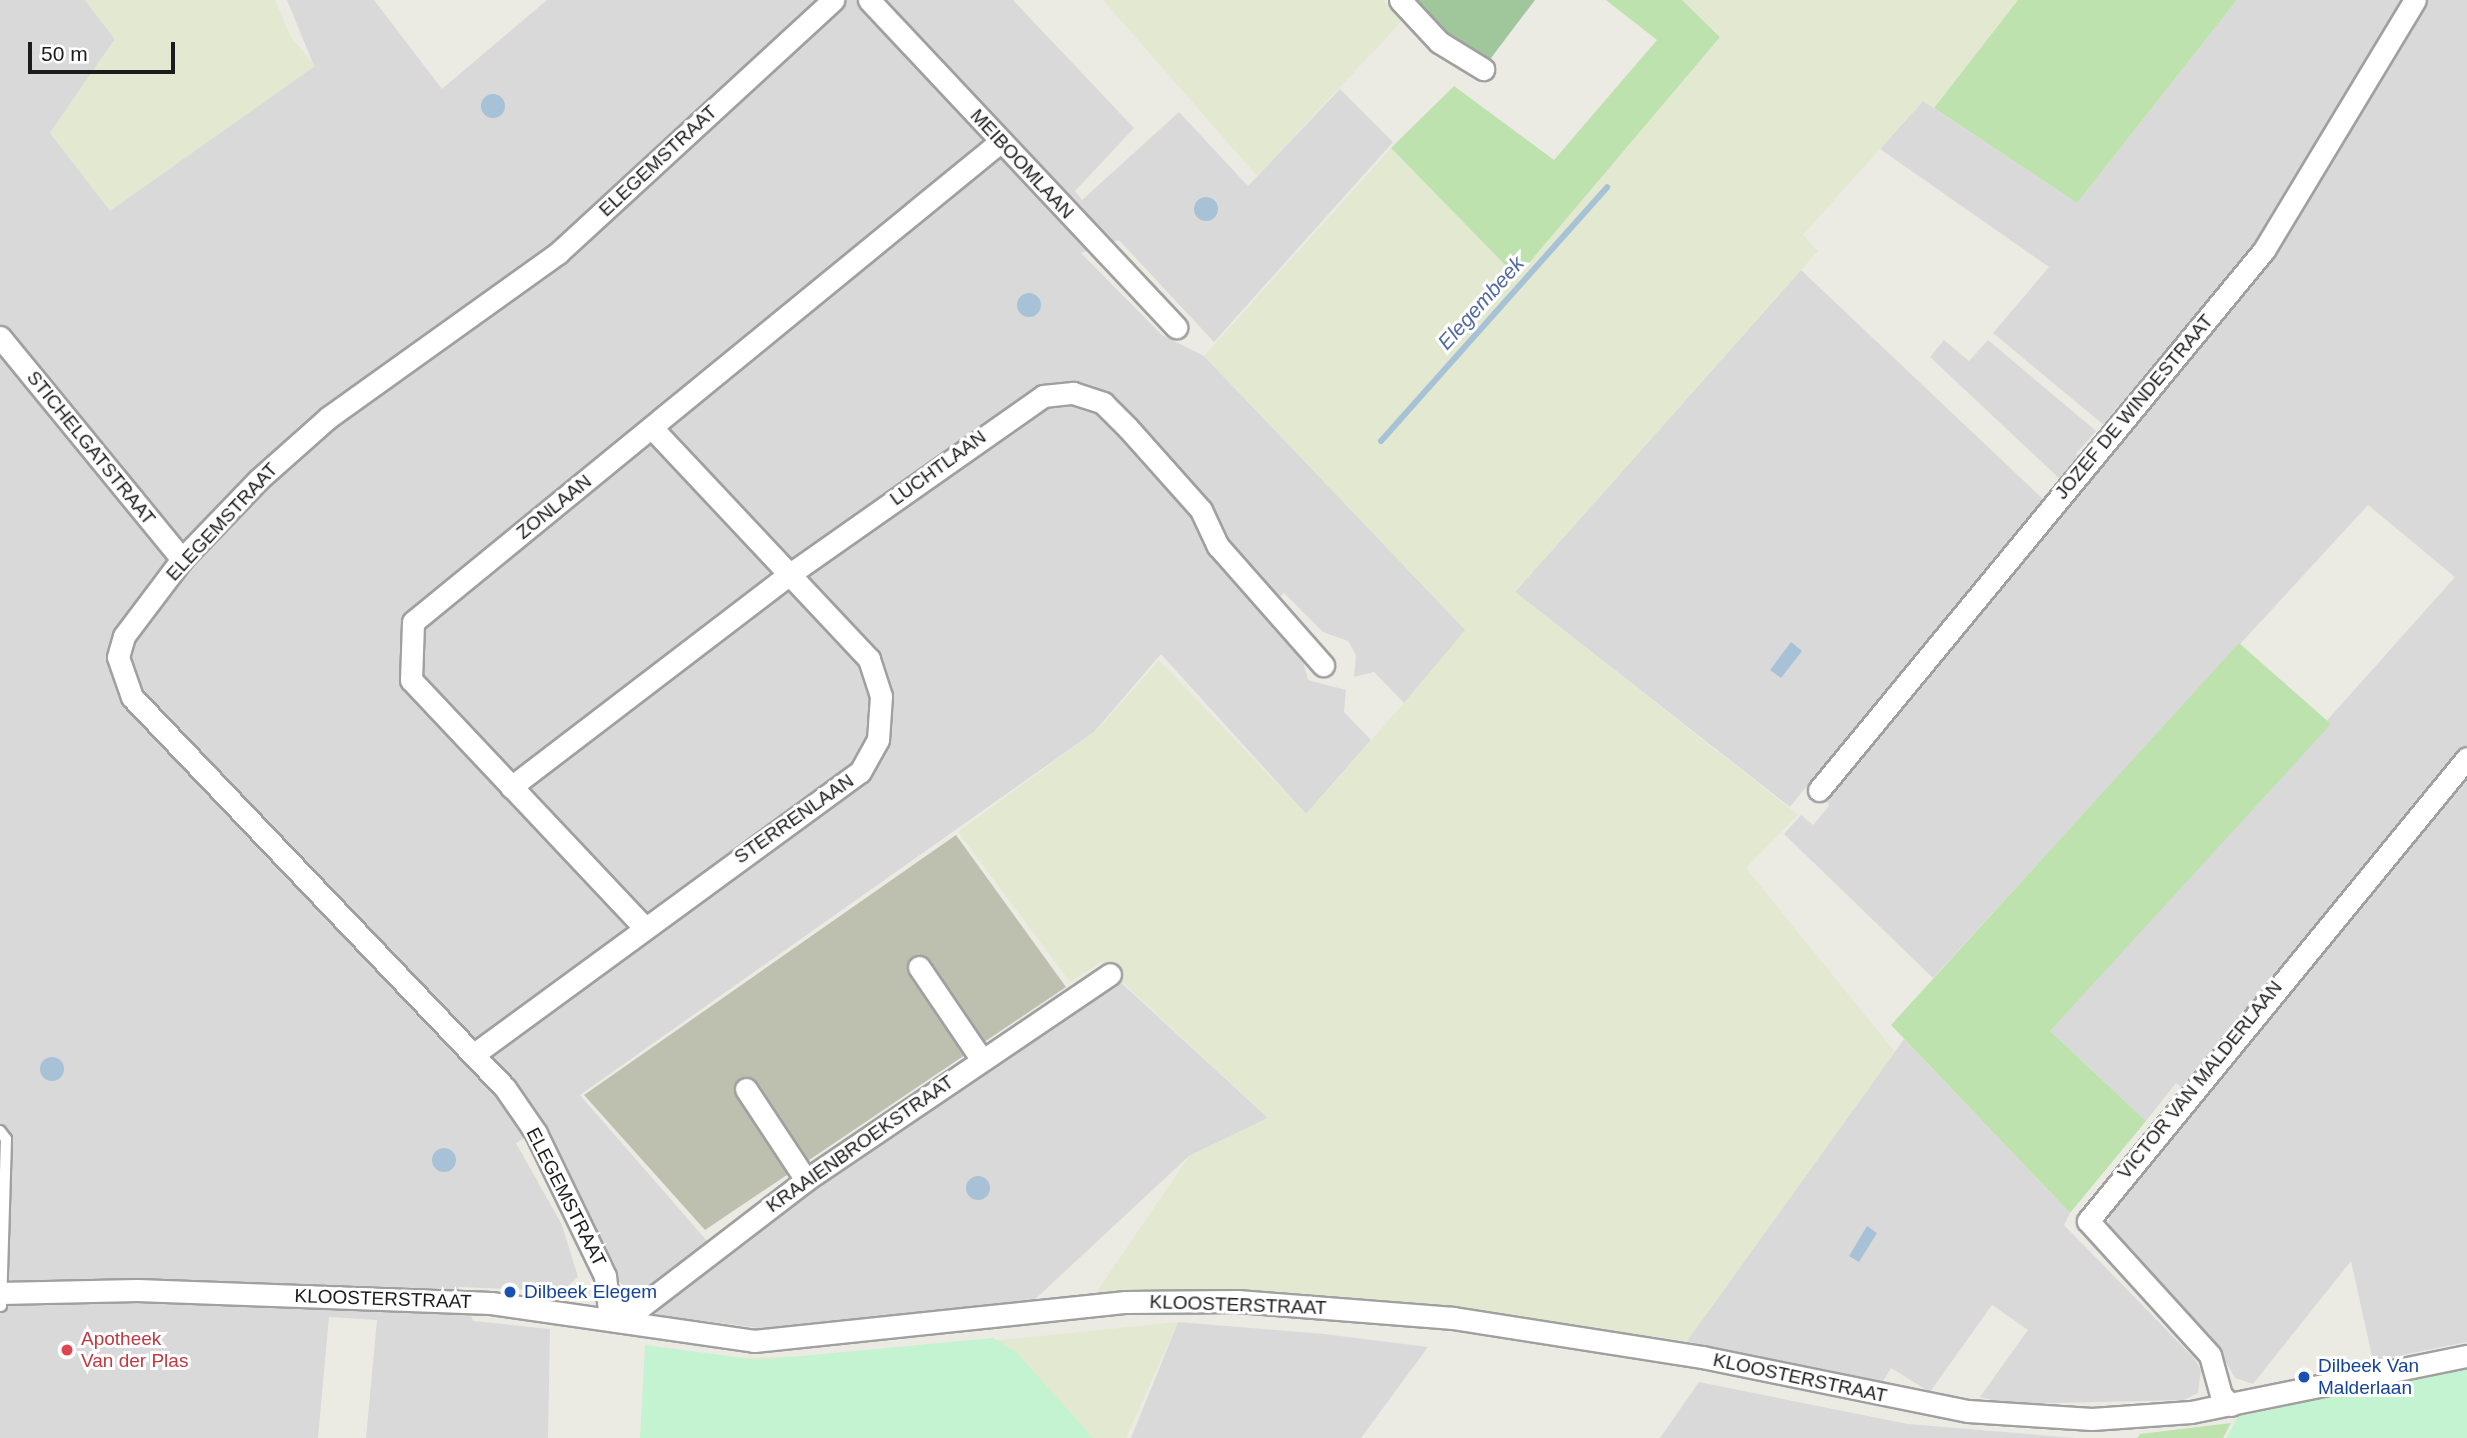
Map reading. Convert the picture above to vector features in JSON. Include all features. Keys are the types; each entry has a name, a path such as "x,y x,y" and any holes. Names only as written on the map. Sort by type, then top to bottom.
{"street":[{"name":"ELEGEMSTRAAT","path":"611,1315 605,1276 536,1133 477,1052 132,697 121,677 124,636 182,559 329,417 558,253 833,0"},
{"name":"MEIBOOMLAAN","path":"869,0 1176,327"},
{"path":"1400,0 1439,43 1483,69"},
{"name":"JOZEF DE WINDESTRAAT","path":"1819,790 2264,250 2415,0"},
{"name":"ZONLAAN","path":"643,926 411,680 413,622 1001,141"},
{"name":"STICHELGATSTRAAT","path":"0,337 182,559"},
{"name":"LUCHTLAAN","path":"511,787 790,574 1012,415 1043,396 1073,393 1103,404 1128,428 1201,510 1218,546 1323,665"},
{"name":"STERRENLAAN","path":"477,1052 643,926 860,772 878,740 881,696 869,659 651,428"},
{"name":"VICTOR VAN MALDERLAAN","path":"2231,1405 2221,1395 2210,1355 2088,1221 2467,758"},
{"path":"919,967 982,1060"},
{"name":"KRAAIENBROEKSTRAAT","path":"611,1315 642,1306 806,1180 1110,974"},
{"path":"746,1089 806,1180"},
{"name":"KLOOSTERSTRAAT","path":"0,1293 137,1290 491,1303 611,1315 754,1341 1126,1301 1237,1301 1453,1318 1702,1357 1968,1411 2092,1419 2231,1405 2467,1356"}],"lane":[{"path":"0,1131 6,1139 1,1306"}],"shaded area":[{"path":"0,0 85,0 115,39 50,133 314,66 287,0 374,0 442,89 547,0 1013,0 1134,128 1075,191 1082,200 1179,112 1248,186 1340,89 1393,142 1214,342 1119,240 1081,253 1162,335 1204,356 1466,630 1404,703 1374,672 1354,677 1356,655 1348,641 1323,632 1284,593 1263,613 1301,653 1308,680 1346,690 1344,712 1371,740 1306,814 1161,654 1094,732 580,1095 714,1249 1116,978 1268,1118 1189,1156 1031,1303 765,1329 659,1315 611,1275 543,1127 516,1143 562,1225 578,1277 562,1291 458,1287 473,1321 550,1329 548,1438 366,1438 377,1320 329,1317 318,1438 0,1438"},
{"path":"85,0 275,0 291,37 315,66 110,211 50,133 115,39"},
{"path":"1103,0 1383,0 1402,21 1257,176"},
{"path":"1682,0 2018,0 1934,108 1923,101 1803,235 1818,251 1515,592 1798,815 1746,868 1895,1052 1687,1341 1360,1299 1236,1291 1096,1293 1189,1156 1268,1118 1101,962 1070,982 958,832 1098,729 1159,660 1306,814 1404,703 1465,630 1204,356 1391,148 1517,276 1720,36"},
{"path":"2237,0 2467,0 2467,1342 2373,1361 2351,1261 2253,1384 2235,1378 2220,1352 2108,1229 2110,1210 2200,1101 2176,1083 2146,1121 2050,1031 2455,577 2368,505 1933,978 1784,834 1801,815 1813,825 1829,806 1819,771 1790,807 1515,592 1801,270 2045,501 2062,481 1930,357 1944,340 1969,361 1988,340 2096,431 2076,454 2093,471 2153,401 2136,389 2105,426 1993,333 2049,267 1880,149 1923,101 2077,203"},
{"path":"956,835 1066,987 705,1230 584,1095"},
{"path":"1904,1039 2070,1213 2064,1225 2194,1358 2201,1370 2198,1393 2184,1400 2007,1404 1980,1397 2028,1330 1992,1305 1930,1392 1891,1368 1880,1386 1687,1341"},
{"path":"1178,1322 1324,1334 1428,1347 1361,1438 1131,1438"},
{"path":"1178,1322 1126,1438 640,1438 737,1358 855,1355"},
{"path":"1699,1382 1908,1424 2075,1438 1660,1438"}],"green space":[{"path":"1410,0 1535,0 1488,62 1444,35"},
{"path":"1606,0 1682,0 1720,37 1517,277 1391,148 1454,86 1554,160 1657,40"},
{"path":"2018,0 2237,0 2077,203 1934,108"},
{"path":"2239,643 2331,724 2050,1031 2146,1121 2070,1213 1891,1025"},
{"path":"993,1338 1016,1352 1093,1438 640,1438 645,1345 759,1360"},
{"path":"2467,1366 2467,1438 2226,1438 2238,1417"},
{"path":"2231,1423 2223,1438 2137,1438 2140,1434"}],"water":[{"path":"493,94 502,97 505,106 502,115 493,118 484,115 481,106 484,97"},
{"path":"1206,197 1215,200 1218,209 1215,218 1206,221 1197,218 1194,209 1197,200"},
{"path":"1029,293 1038,296 1041,305 1038,314 1029,317 1020,314 1017,305 1020,296"},
{"path":"1791,642 1802,651 1781,678 1770,670"},
{"path":"52,1057 61,1060 64,1069 61,1078 52,1081 43,1078 40,1069 43,1060"},
{"path":"444,1148 453,1151 456,1160 453,1169 444,1172 435,1169 432,1160 435,1151"},
{"path":"978,1176 987,1179 990,1188 987,1197 978,1200 969,1197 966,1188 969,1179"},
{"path":"1867,1226 1877,1233 1859,1262 1849,1256"}],"waterway":[{"name":"Elegembeek","path":"1381,441 1607,187"}],"place":[{"name":"Dilbeek Elegem","path":"510,1292"},
{"name":"Apotheek Van der Plas","path":"67,1350"},
{"name":"Dilbeek Van Malderlaan","path":"2304,1377"}]}
